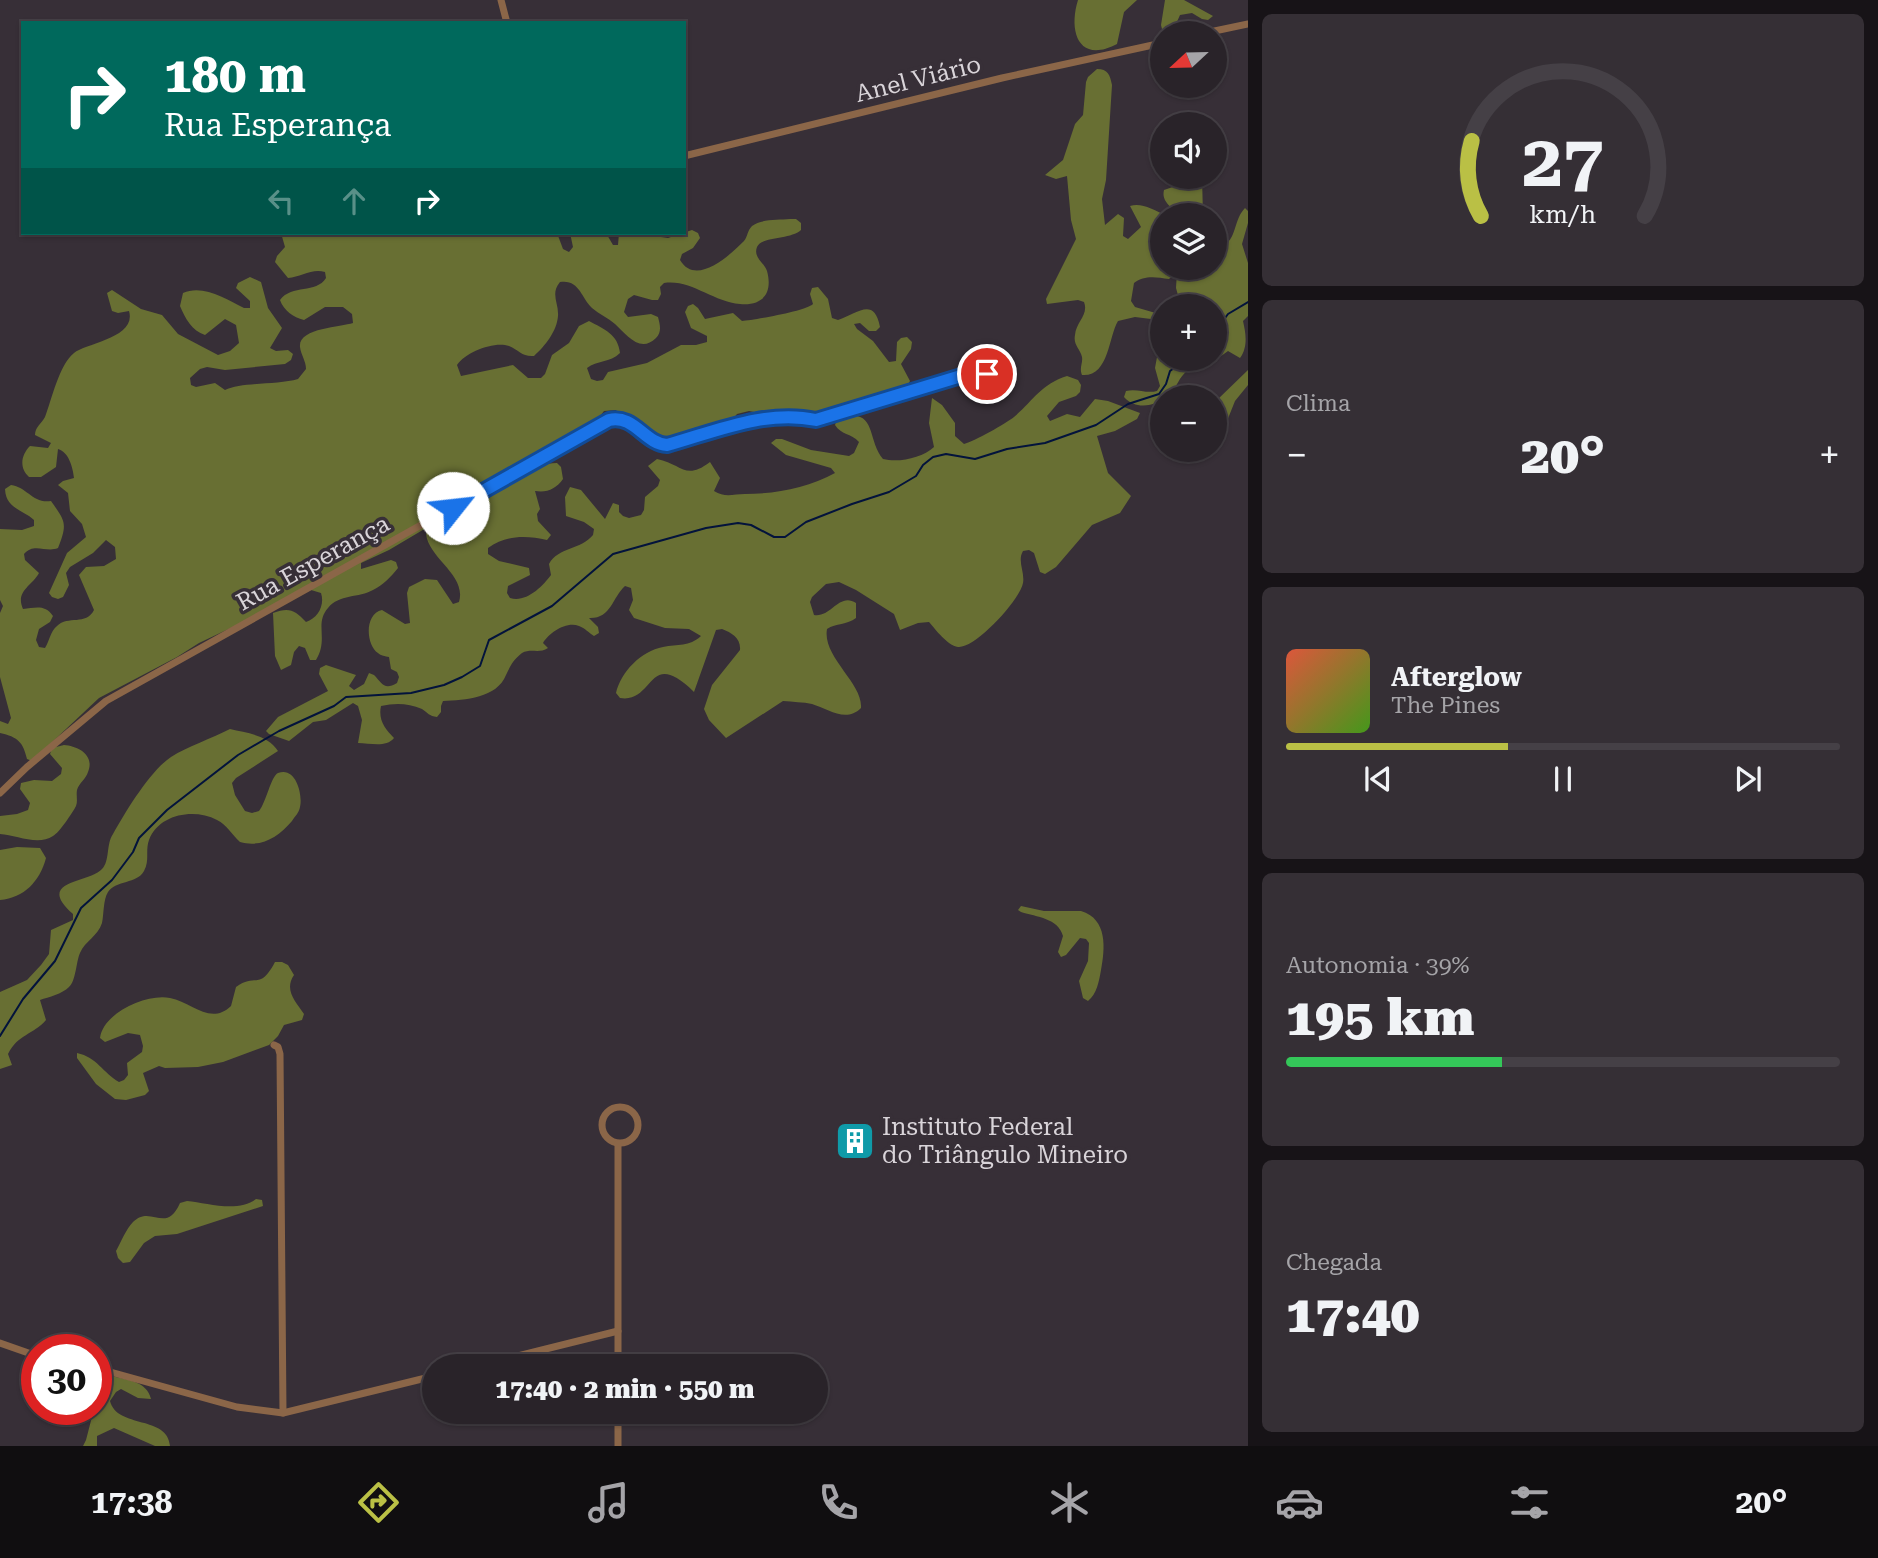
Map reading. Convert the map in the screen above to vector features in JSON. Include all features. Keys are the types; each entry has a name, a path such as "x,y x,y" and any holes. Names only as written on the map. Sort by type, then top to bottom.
{"street":[{"path":"501,0 506,21"},
{"path":"1227,28 1248,24"},
{"name":"Anel Viário","path":"686,156 1002,78 1150,46"},
{"name":"Rua Esperança","path":"0,793 106,701 609,420 626,420 660,445 667,445 760,419 805,417 816,420 961,376 987,374"},
{"path":"274,1045 280,1052 283,1413"},
{"path":"619,1107 633,1112 638,1123 638,1132 633,1139 618,1144 611,1142 602,1129 605,1114 619,1107"},
{"path":"618,1144 618,1354"},
{"path":"525,1354 618,1331"},
{"path":"0,1343 21,1350"},
{"path":"112,1372 237,1407 283,1413 422,1379"},
{"path":"618,1424 618,1446"}],"green space":[{"path":"1078,0 1137,0 1124,12 1117,44 1093,50 1080,42 1076,33 1075,12"},
{"path":"1165,0 1184,0 1213,16 1208,20 1192,13 1180,15 1177,21 1162,21"},
{"path":"1097,69 1104,70 1108,73 1112,85 1106,180 1102,199 1105,225 1118,214 1124,218 1123,236 1128,239 1141,227 1130,206 1150,208 1150,277 1134,283 1131,301 1135,307 1150,311 1150,319 1135,317 1118,321 1103,363 1091,374 1082,375 1082,357 1075,338 1085,311 1084,302 1078,300 1047,304 1046,299 1076,239 1071,220 1067,176 1056,179 1045,175 1063,160 1075,124 1083,115 1088,77"},
{"path":"1202,189 1203,203 1168,203 1164,190"},
{"path":"1245,208 1248,211 1248,223 1242,244 1248,263 1248,316 1243,321 1246,340 1240,358 1227,352 1227,294 1178,294 1176,280 1227,280 1227,243"},
{"path":"796,219 801,223 801,230 764,241 757,247 756,254 766,268 769,286 764,296 755,303 730,302 683,284 664,283 660,287 658,300 634,295 628,299 624,312 628,317 651,314 658,317 659,333 656,338 644,344 634,341 592,308 576,286 560,282 555,295 558,316 553,333 534,356 523,354 509,346 488,346 461,360 457,365 461,376 513,365 528,378 541,378 552,355 569,343 579,326 589,321 609,333 619,346 620,353 616,356 587,368 591,379 603,380 608,372 647,363 681,345 707,342 707,336 691,328 685,312 688,306 693,304 705,319 733,313 742,321 808,307 813,304 810,294 812,288 818,287 828,299 832,318 838,320 864,310 874,312 880,327 876,331 869,331 860,323 854,324 873,341 889,362 896,361 897,342 901,338 907,337 912,342 911,349 901,364 910,381 904,391 809,416 801,414 780,417 749,411 737,414 729,424 663,444 619,416 616,410 604,411 591,428 563,445 546,449 511,466 498,480 443,518 361,563 361,569 391,560 396,562 398,568 377,588 338,600 328,608 322,620 320,652 316,660 310,660 305,648 299,646 294,652 291,665 281,670 275,656 273,613 291,611 306,622 310,620 317,614 322,602 321,593 311,590 199,643 99,698 32,761 27,759 19,741 0,733 0,721 8,724 11,718 0,677 0,613 3,606 0,600 0,529 22,530 34,526 34,520 11,505 5,489 11,485 17,486 39,500 51,501 64,523 58,548 36,548 24,554 25,560 39,573 23,593 23,609 43,608 53,616 50,622 39,629 36,640 39,647 45,648 53,631 61,623 91,615 94,610 79,575 86,567 104,566 116,559 115,547 106,540 93,553 70,567 66,573 69,585 63,597 52,597 49,593 67,553 86,537 82,524 70,511 68,493 58,485 74,478 73,470 68,457 58,449 56,467 41,477 29,477 22,462 30,446 48,448 51,443 35,435 35,432 45,417 60,374 69,358 80,349 118,334 125,328 129,311 112,311 107,293 112,290 141,309 162,315 178,334 218,355 230,351 239,343 236,325 225,319 205,335 200,333 190,324 180,306 183,293 206,291 244,308 250,308 250,301 236,288 238,283 250,277 261,282 268,308 282,328 270,348 276,351 288,350 293,354 291,360 285,364 225,370 207,367 200,369 190,378 191,385 196,387 215,383 225,390 298,379 306,369 301,341 321,329 353,323 352,314 343,307 325,307 304,320 286,310 280,300 285,295 316,286 326,278 325,272 320,271 288,278 275,262 285,247 282,235 558,235 563,249 569,252 573,247 570,235 607,235 613,245 618,245 619,235 658,235 668,238 686,235 686,232 692,230 698,233 700,238 693,248 682,254 680,260 687,268 704,270 730,254 744,241 750,228 770,220"},
{"path":"1248,370 1248,385 1235,401 1227,421 1227,390"},
{"path":"1156,371 1187,371 1176,385 1160,385"},
{"path":"1067,376 1078,380 1081,385 1080,392 1059,402 1047,416 1050,421 1067,414 1080,417 1095,399 1140,413 1137,419 1115,431 1097,436 1108,473 1131,496 1120,513 1092,525 1056,567 1045,574 1040,572 1034,553 1023,551 1023,583 1020,591 996,622 966,646 958,647 950,643 929,622 900,630 894,614 856,590 839,582 826,584 810,602 814,615 825,613 845,601 856,603 856,618 827,629 830,650 860,699 861,708 855,712 843,715 812,704 783,701 726,738 709,720 704,709 712,685 740,650 735,637 722,629 716,630 694,692 679,679 668,674 659,675 631,698 620,698 616,693 622,678 640,658 655,649 688,644 701,636 689,629 665,628 634,618 629,610 633,600 631,588 625,586 607,611 589,618 598,627 599,633 594,636 574,625 558,629 543,643 548,648 522,653 512,663 502,683 488,693 443,701 437,717 412,706 381,706 383,724 394,738 387,743 358,743 362,720 358,706 353,703 326,720 313,722 289,741 266,731 278,717 328,691 319,674 320,668 326,665 356,675 349,686 354,690 364,684 369,673 386,686 397,683 399,677 397,672 391,669 389,657 379,654 371,643 369,630 372,617 382,610 405,624 410,623 407,593 409,587 425,579 437,580 453,604 459,602 458,584 434,551 426,534 437,523 489,498 525,469 557,463 561,467 563,479 551,490 535,491 540,509 537,514 538,521 551,535 547,540 516,537 488,548 488,554 499,561 529,568 530,575 508,586 507,593 510,598 516,599 528,596 543,584 551,575 549,564 553,558 593,535 594,529 584,522 566,516 565,497 570,487 581,490 605,519 613,503 619,505 619,512 623,516 629,518 641,515 645,497 658,486 660,480 648,466 657,459 689,471 702,468 710,462 720,478 714,491 722,494 756,494 791,489 814,483 835,473 831,468 786,455 771,443 776,439 811,450 849,456 854,453 859,442 835,425 837,419 859,417 869,426 883,459 910,459 934,447 929,423 932,398 942,405 955,423 955,436 964,444 1010,420 1044,388"},
{"path":"1130,390 1149,392 1150,404 1147,405 1129,402 1124,397 1126,391"},
{"path":"230,729 263,738 278,751 232,783 235,795 245,811 259,811 275,775 284,772 294,778 299,789 301,802 297,814 287,827 275,836 255,844 240,842 224,825 208,816 188,814 161,824 149,840 147,863 141,875 116,885 108,892 102,923 80,953 71,984 63,992 40,1000 46,1020 16,1042 8,1054 12,1065 0,1069 0,992 27,980 49,954 51,930 73,920 73,914 59,895 62,889 102,869 111,838 118,825 139,792 163,763 185,749"},
{"path":"64,745 75,747 84,753 90,766 77,790 76,806 66,822 47,839 27,839 0,834 0,816 28,810 30,803 20,789 21,783 34,780 52,781 61,774 62,768 50,754 52,748"},
{"path":"17,847 40,848 46,858 40,874 30,887 16,896 0,900 0,850"},
{"path":"1021,906 1044,911 1081,911 1096,921 1104,944 1097,987 1088,1001 1083,998 1079,981 1088,961 1089,943 1080,938 1066,955 1061,957 1058,952 1063,936 1057,925 1021,912 1018,910"},
{"path":"275,962 288,965 294,975 290,991 304,1014 302,1020 284,1025 269,1045 223,1062 198,1067 159,1066 143,1073 149,1091 145,1095 126,1100 115,1099 96,1084 77,1058 77,1053 84,1055 119,1082 124,1080 128,1075 127,1063 142,1052 143,1046 140,1035 128,1033 105,1042 100,1038 103,1029 117,1013 139,1002 161,997 178,1000 208,1013 223,1012 231,1006 236,987 261,979"},
{"path":"256,1199 262,1200 263,1206 177,1234 155,1236 144,1243 130,1262 123,1263 118,1258 116,1251 124,1236 130,1225 140,1217 169,1217 180,1203 187,1201 240,1206"},
{"path":"112,1376 141,1385 151,1399 138,1398 121,1389 112,1398"},
{"path":"112,1405 122,1415 161,1430 167,1436 170,1446 155,1446 114,1428 97,1436 97,1446 83,1446 90,1425 112,1425"}],"waterway":[{"path":"1227,315 1248,302"},
{"path":"0,1036 23,999 55,961 81,908 112,880 133,852 139,838 167,810 238,755 279,731 334,706 346,697 411,693 444,685 462,677 480,666 489,640 552,606 613,554 706,528 738,523 751,525 774,537 785,537 806,522 889,492 916,476 923,465 933,457 946,454 975,459 1007,449 1045,443 1096,425 1128,404 1159,394 1170,371"}],"place":[{"name":"Instituto Federal do Triângulo Mineiro","path":"855,1141"}],"route":[{"path":"453,508 609,420 626,420 660,445 667,445 760,419 805,417 816,420 961,376 987,374"}]}
